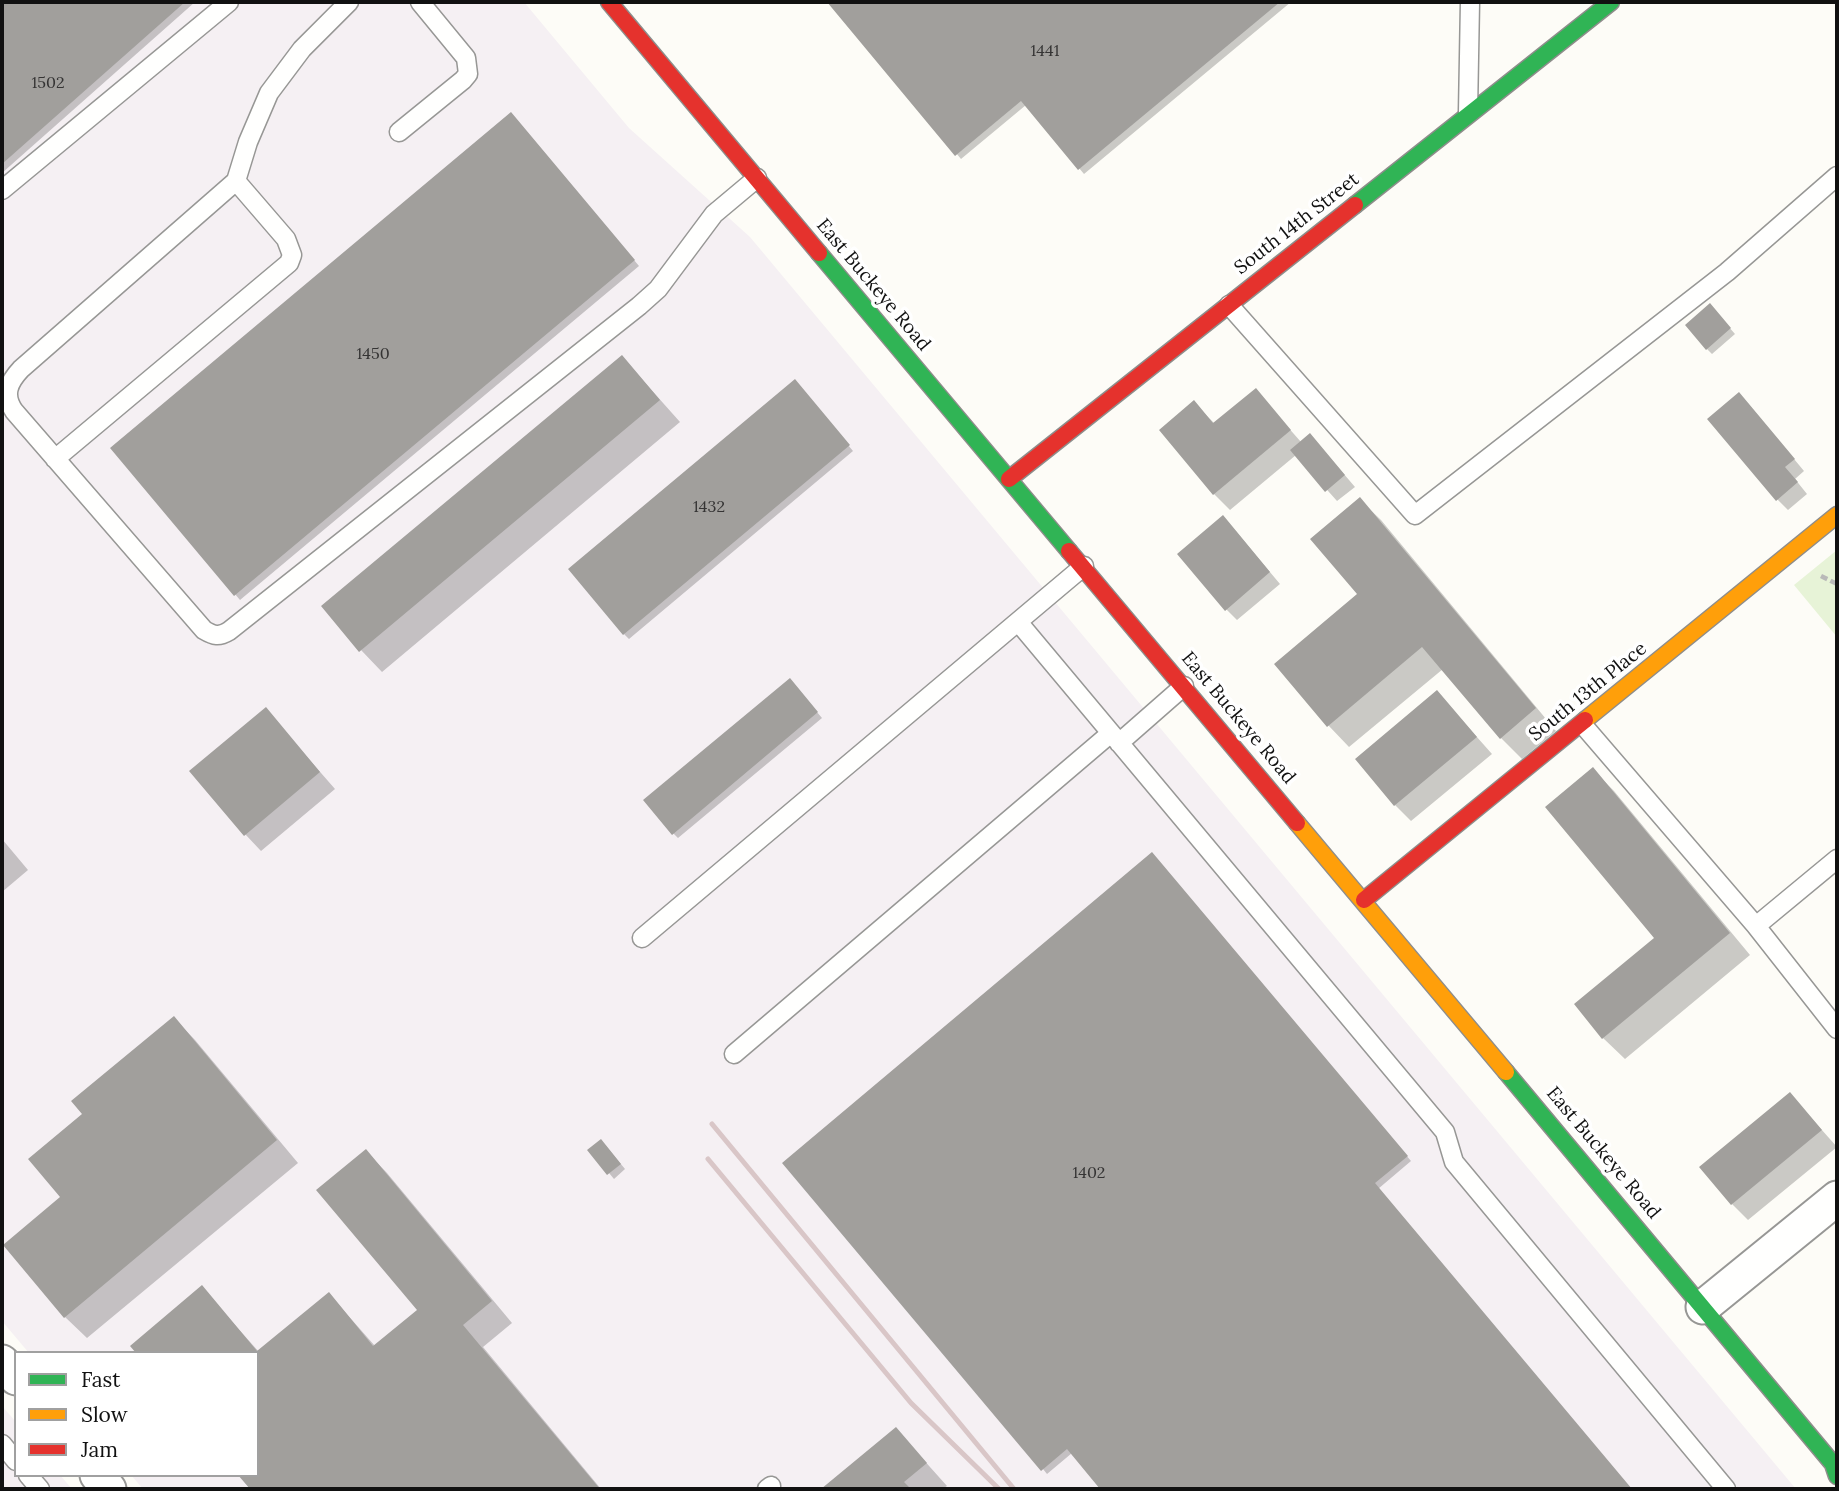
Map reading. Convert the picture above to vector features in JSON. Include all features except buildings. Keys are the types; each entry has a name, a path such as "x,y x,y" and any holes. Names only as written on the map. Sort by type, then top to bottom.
{"main road":[{"name":"East Buckeye Road","path":"609,2 1364,900 1836,1469"},
{"name":"South 14th Street","path":"1009,479 1611,2"},
{"name":"South 13th Place","path":"1364,900 1583,725 1837,516"}],"street":[{"path":"1703,1307 1837,1198"},
{"path":"2,1362 14,1376"}],"lane":[{"path":"2,190 229,2"},
{"path":"349,2 302,50 269,93 248,142 236,181 12,379 7,391 8,402 55,459 204,630 212,635 220,636 229,632 649,298 714,214 757,178"},
{"path":"399,132 468,74 466,58 420,2"},
{"path":"1467,116 1469,2"},
{"path":"1230,305 1415,515 1727,272 1837,176"},
{"path":"55,459 289,262 292,255 286,239 236,181"},
{"path":"642,938 1084,566"},
{"path":"1019,623 1445,1132 1454,1161 1726,1489"},
{"path":"734,1054 1115,738 1184,686"},
{"path":"1583,725 1756,926 1837,1029"},
{"path":"1756,926 1837,859"},
{"path":"2,1444 14,1459"}],"shaded area":[{"path":"2,2 524,2 629,128 750,237 1796,1489 143,1489 133,1477 259,1477 259,1351 27,1351 2,1321"},
{"path":"2,1406 14,1420 14,1477 62,1477 72,1489 2,1489"}],"green space":[{"path":"1837,550 1837,637 1794,585"}],"railway":[{"path":"712,1124 1014,1489"},
{"path":"708,1159 911,1403 999,1489"}],"traffic: fast":[{"path":"1355,205 1611,2"},
{"path":"819,253 1069,551"},
{"path":"1506,1072 1833,1464 1837,1476"}],"traffic: slow":[{"path":"1585,720 1837,515"},
{"path":"1297,823 1506,1072"}],"traffic: jam":[{"path":"609,2 819,253"},
{"path":"1009,479 1355,205"},
{"path":"1069,551 1297,823"},
{"path":"1364,900 1585,720"}]}
